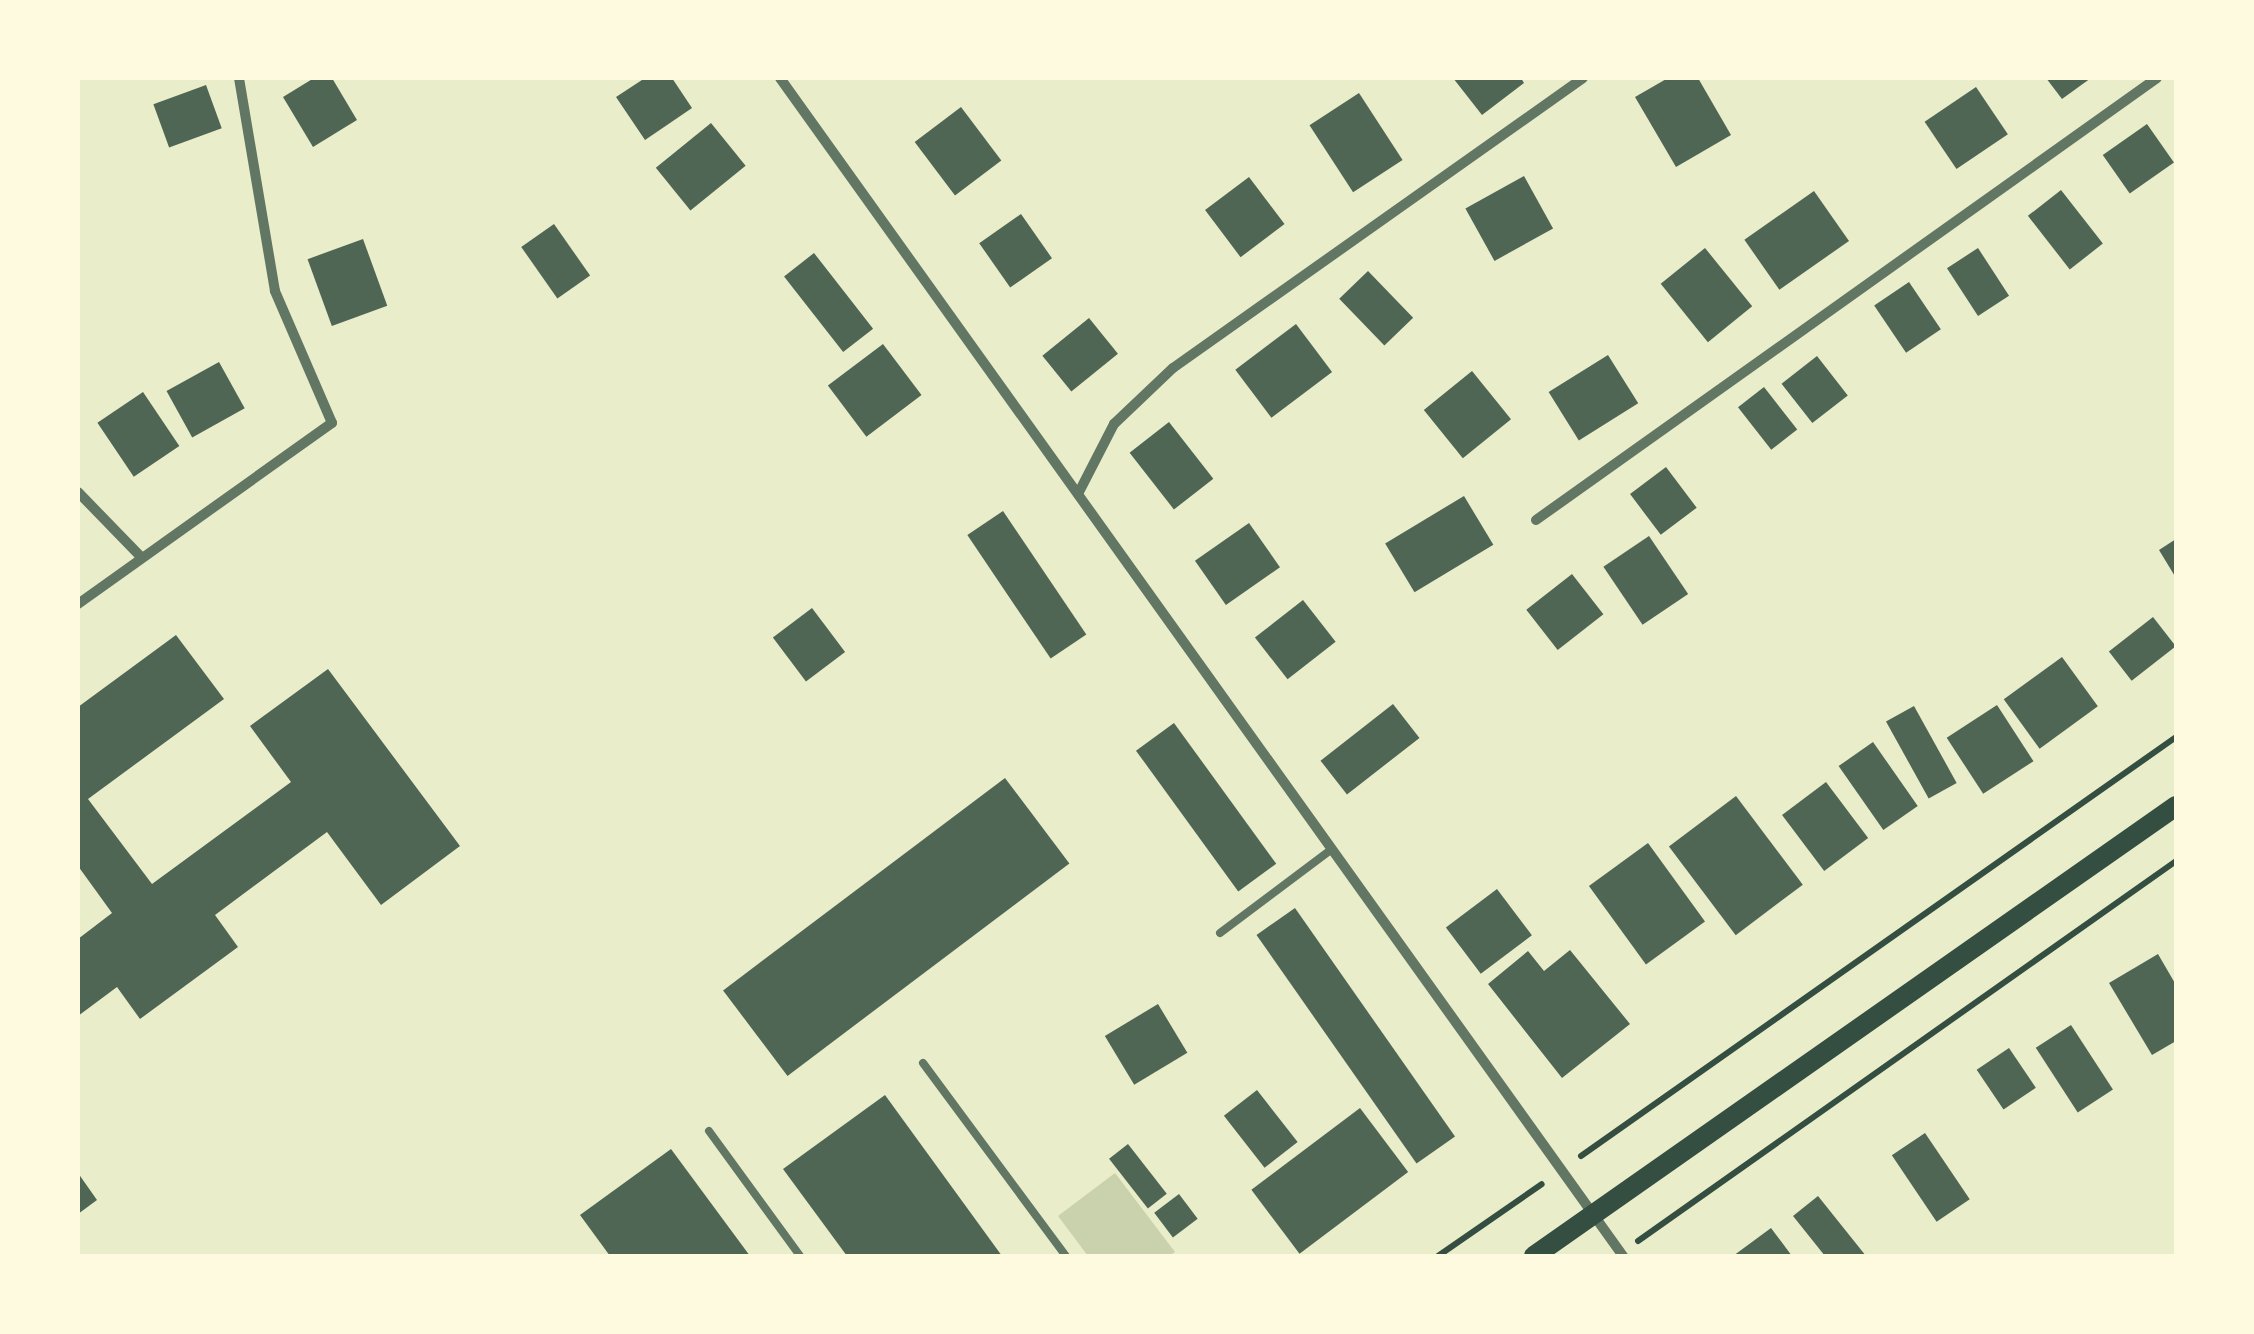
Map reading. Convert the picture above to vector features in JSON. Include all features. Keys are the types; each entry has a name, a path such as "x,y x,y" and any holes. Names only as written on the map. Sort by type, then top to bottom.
{"main road":[{"path":"1534,1256 2176,806"}],"street":[{"path":"78,604 332,423 276,291 239,78"},
{"path":"780,78 1622,1255"},
{"path":"1078,494 1114,424 1173,368 1583,78"},
{"path":"1536,520 2157,78"},
{"path":"78,492 141,557"}],"lane":[{"path":"1220,932 1332,849"},
{"path":"922,1063 1066,1256"},
{"path":"709,1130 800,1256"}],"path":[{"path":"1438,1256 2176,736"},
{"path":"1622,1255 2176,861"}],"green space":[{"path":"1115,1173 1175,1252 1169,1256 1088,1256 1058,1216"}],"building":[{"path":"314,78 332,78 357,120 313,147 283,97"},
{"path":"645,78 672,78 692,108 645,140 616,97"},
{"path":"1453,78 1521,78 1524,83 1482,115"},
{"path":"1668,78 1698,78 1731,135 1676,167 1635,97"},
{"path":"2046,78 2091,78 2062,99"},
{"path":"206,85 222,128 169,147 153,104"},
{"path":"1976,87 2008,134 1956,169 1925,122"},
{"path":"1359,93 1403,160 1353,192 1310,125"},
{"path":"961,107 1001,161 955,195 915,142"},
{"path":"711,123 746,166 690,210 656,168"},
{"path":"2147,124 2174,163 2130,193 2103,155"},
{"path":"1524,176 1553,228 1494,261 1465,208"},
{"path":"1249,177 1285,224 1241,257 1205,210"},
{"path":"2061,190 2103,244 2070,269 2028,216"},
{"path":"1814,191 1849,241 1779,290 1744,240"},
{"path":"1021,214 1052,258 1010,287 979,243"},
{"path":"554,224 590,276 557,299 521,247"},
{"path":"363,239 387,306 332,326 308,259"},
{"path":"1705,248 1752,306 1708,342 1661,284"},
{"path":"1978,248 2009,296 1978,316 1947,268"},
{"path":"814,253 873,329 843,352 784,276"},
{"path":"1368,271 1413,318 1384,346 1339,299"},
{"path":"1909,282 1941,329 1906,353 1874,305"},
{"path":"1089,318 1118,354 1071,392 1042,356"},
{"path":"1296,324 1332,372 1271,418 1235,370"},
{"path":"883,344 922,395 866,437 828,386"},
{"path":"1608,355 1638,403 1579,440 1549,392"},
{"path":"1817,356 1848,395 1812,423 1782,384"},
{"path":"219,362 245,408 192,437 167,391"},
{"path":"1472,371 1511,419 1463,458 1424,410"},
{"path":"1764,387 1797,430 1771,450 1738,407"},
{"path":"143,392 179,446 134,477 97,423"},
{"path":"1169,422 1213,479 1174,510 1130,453"},
{"path":"1666,467 1697,508 1661,535 1630,494"},
{"path":"1464,496 1493,545 1414,592 1385,543"},
{"path":"1003,511 1086,635 1051,659 967,535"},
{"path":"1249,523 1280,567 1226,605 1195,561"},
{"path":"1649,536 1688,594 1643,625 1603,567"},
{"path":"2176,539 2176,578 2159,550"},
{"path":"1572,574 1603,614 1558,650 1526,610"},
{"path":"1303,600 1336,642 1288,679 1255,638"},
{"path":"812,608 845,652 806,681 773,637"},
{"path":"2153,617 2176,646 2132,681 2109,651"},
{"path":"176,635 224,699 88,799 152,884 291,782 250,726 328,669 460,846 381,905 327,832 215,915 238,947 140,1019 117,987 78,1016 78,939 112,913 78,866 78,707"},
{"path":"2062,657 2098,706 2040,749 2004,699"},
{"path":"1393,704 1419,738 1347,795 1321,761"},
{"path":"1997,705 2033,761 1983,794 1947,738"},
{"path":"1914,706 1957,783 1929,798 1886,722"},
{"path":"1174,723 1276,864 1238,891 1136,751"},
{"path":"1873,742 1918,806 1883,830 1839,766"},
{"path":"1005,778 1069,863 787,1076 723,990"},
{"path":"1826,782 1868,838 1824,871 1782,815"},
{"path":"1736,796 1803,885 1736,935 1669,847"},
{"path":"1648,843 1705,921 1646,964 1589,886"},
{"path":"1497,889 1532,935 1481,974 1446,928"},
{"path":"1295,908 1455,1137 1417,1164 1256,935"},
{"path":"1570,950 1630,1024 1562,1078 1488,984 1528,951 1544,971"},
{"path":"2158,954 2176,985 2176,1041 2152,1055 2109,983"},
{"path":"1158,1004 1187,1053 1134,1085 1105,1036"},
{"path":"2071,1025 2113,1090 2078,1112 2036,1048"},
{"path":"2009,1048 2036,1088 2004,1110 1977,1070"},
{"path":"1257,1090 1298,1142 1265,1168 1224,1116"},
{"path":"885,1095 1002,1256 847,1256 783,1169"},
{"path":"1360,1108 1408,1172 1300,1254 1251,1190"},
{"path":"1925,1133 1970,1199 1937,1222 1892,1155"},
{"path":"1128,1144 1167,1194 1148,1208 1109,1159"},
{"path":"671,1149 750,1256 610,1256 580,1215"},
{"path":"78,1173 97,1200 78,1214"},
{"path":"1179,1194 1198,1219 1173,1237 1154,1213"},
{"path":"1818,1196 1866,1256 1825,1256 1793,1216"},
{"path":"1771,1228 1792,1256 1733,1256"}]}
